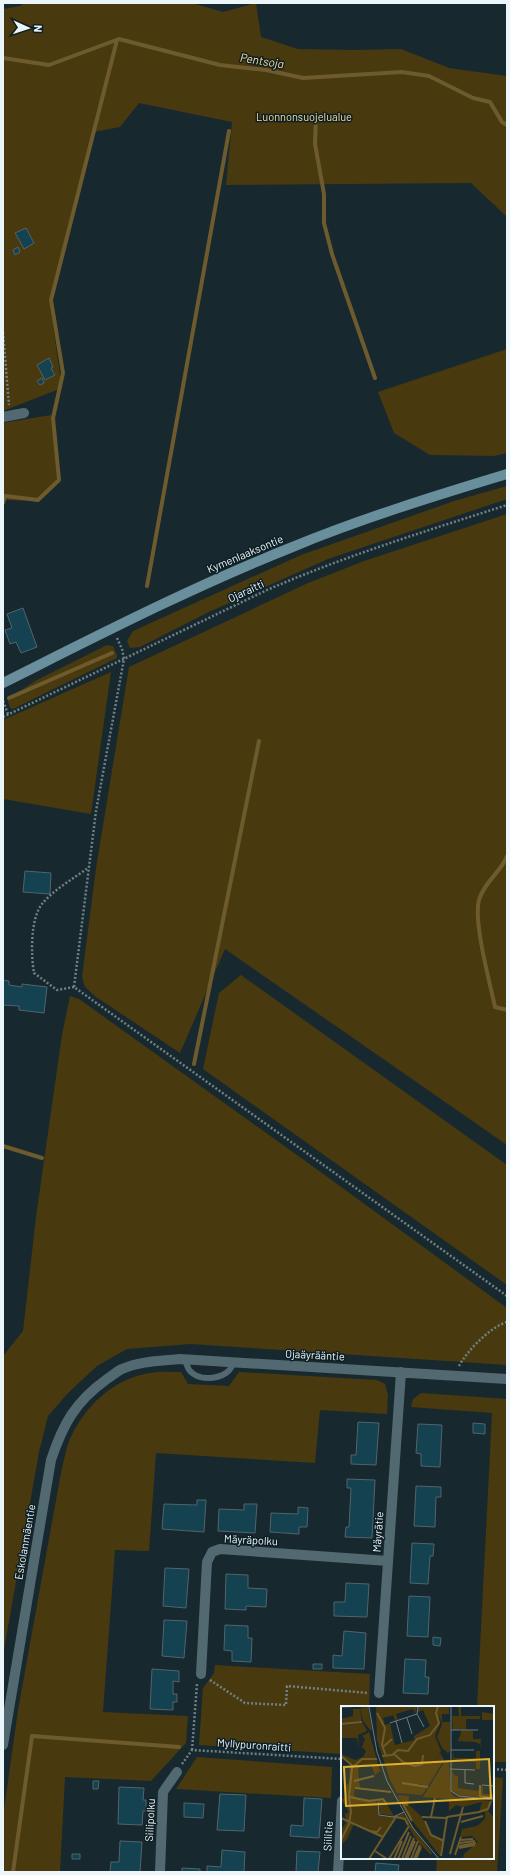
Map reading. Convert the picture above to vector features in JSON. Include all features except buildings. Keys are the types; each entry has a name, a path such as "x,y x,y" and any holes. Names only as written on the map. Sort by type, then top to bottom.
{"main road":[{"name":"Kymenlaaksontie","path":"3,683 112,628 205,584 290,548 436,496 507,474"}],"street":[{"path":"7,416 24,413"},
{"name":"Ojaäyrääntie","path":"122,1369 145,1363 185,1360 453,1375 507,1380"},
{"name":"Eskolanmäentie","path":"3,1745 51,1460 60,1434 74,1410 94,1388 122,1369"},
{"name":"Mäyrätie","path":"379,1693 401,1372"},
{"name":"Mäyräpolku","path":"202,1674 207,1562 212,1552 220,1549 388,1561"},
{"name":"Siilipolku","path":"160,1872 163,1792 177,1772"},
{"name":"Siilitie","path":"338,1872 341,1820"}],"lane":[{"path":"185,1360 190,1371 198,1376 210,1378 218,1377 228,1372 234,1362"}],"path":[{"path":"3,332 7,416"},
{"name":"Ojaraitti","path":"3,717 309,572 352,555 507,505"},
{"path":"74,988 96,811 124,659 122,649 112,628"},
{"path":"3,701 8,714"},
{"path":"88,868 42,904 35,917 31,957 34,973 57,990 74,988 507,1296"},
{"path":"453,1375 464,1357 483,1337 501,1324 507,1322"},
{"path":"177,1772 192,1750 197,1683 202,1674 245,1703 286,1705 287,1686 379,1693"},
{"name":"Myllypuronraitti","path":"192,1750 341,1759"},
{"path":"494,1769 507,1770"}],"green space":[{"name":"Luonnonsuojelualue","path":"24,3 192,3 223,12 256,3 261,37 298,49 401,49 449,68 507,76 507,217 471,183 226,185 232,122 139,103 120,127 94,132 50,305 62,388 3,411 3,9 20,6"},
{"path":"507,349 507,453 494,456 430,455 394,433 378,392"},
{"path":"51,415 57,479 38,501 3,500 3,423"},
{"path":"507,486 507,499 328,559 209,612 140,647 130,648 127,641 133,631 301,555 454,501"},
{"path":"507,514 507,1145 225,949 180,1053 96,997 85,987 82,977 96,868 129,667 308,583 364,561"},
{"path":"107,645 113,646 117,658 13,709 10,708 7,698 35,681"},
{"path":"111,672 91,814 3,799 3,720"},
{"path":"241,975 507,1165 507,1285 203,1069 219,993"},
{"path":"70,996 79,999 507,1308 507,1365 190,1344 127,1349 97,1366 68,1393 48,1416 39,1452 3,1655 3,1356 23,1331 36,1217 62,1035"},
{"path":"158,1372 181,1372 188,1384 229,1386 239,1372 377,1380 385,1384 388,1395 387,1414 320,1410 315,1463 156,1453 149,1551 115,1550 103,1712 188,1716 186,1743 151,1781 65,1777 60,1872 3,1872 3,1817 18,1710 60,1478 68,1444 83,1416 92,1405 113,1388 124,1381 137,1376"},
{"path":"421,1393 507,1399 507,1762 494,1762 494,1706 477,1706 492,1413 411,1407 413,1399"},
{"path":"215,1665 370,1674 369,1706 341,1706 341,1754 199,1745 203,1688 214,1673"},
{"path":"197,1757 332,1767 331,1798 176,1789"},
{"path":"494,1777 503,1778 497,1872 436,1872 437,1859 494,1859"}],"waterway":[{"name":"Pentsoja","path":"3,58 49,65 119,39 220,65 266,70 303,78 402,72 429,76 473,98 490,102 502,122 507,125"},
{"path":"3,503 5,496 38,500 59,480 53,418 63,373 51,300 117,40"},
{"path":"316,116 315,144 324,194 324,223 332,254 375,378"},
{"path":"147,586 229,131"},
{"path":"9,698 112,653"},
{"path":"194,1064 259,741"},
{"path":"507,856 501,867 481,894 478,910 480,937 495,1007 507,1010"},
{"path":"3,1146 42,1158"},
{"path":"13,1872 32,1736 179,1747"}]}
